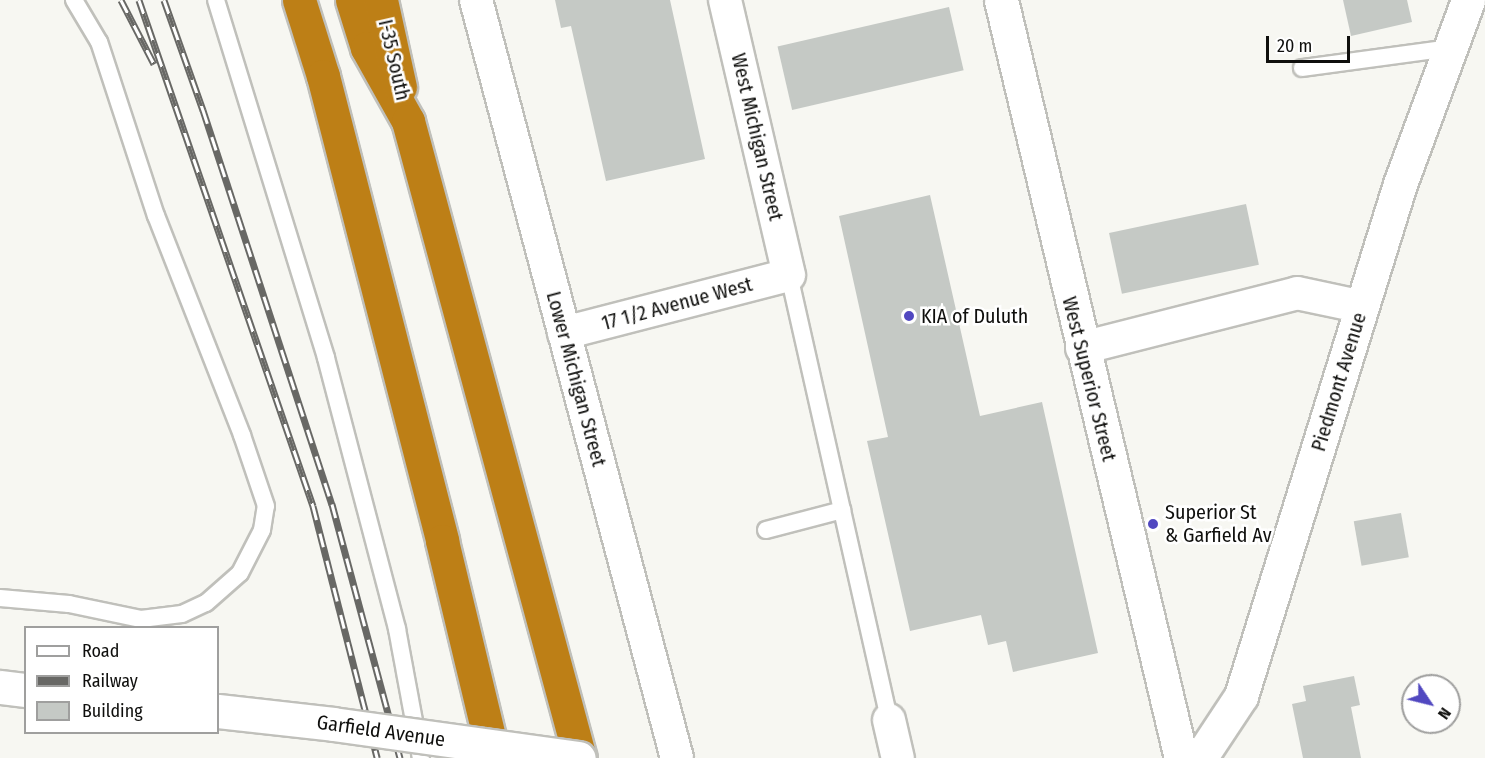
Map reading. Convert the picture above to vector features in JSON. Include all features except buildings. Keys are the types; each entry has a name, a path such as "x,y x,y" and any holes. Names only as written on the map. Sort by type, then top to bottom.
{"highway":[{"path":"291,0 323,76"},
{"path":"299,0 323,76 442,540 494,758"},
{"path":"352,0 367,48 408,121 579,758"},
{"name":"I-35 South","path":"381,0 408,121"}],"street":[{"name":"Lower Michigan Street","path":"476,0 677,758"},
{"name":"West Michigan Street","path":"725,0 789,275"},
{"name":"West Superior Street","path":"1001,0 1181,758"},
{"name":"Piedmont Avenue","path":"1200,758 1241,696 1400,184 1468,0"},
{"name":"17 1/2 Avenue West","path":"564,333 789,275"},
{"path":"1082,348 1297,293 1363,307"},
{"path":"0,687 24,690"},
{"name":"Garfield Avenue","path":"219,711 579,758"},
{"path":"889,720 898,758"}],"lane":[{"path":"0,598 69,604 141,619 182,614 206,603 240,573 262,530 266,506 242,435 156,216 99,42 74,0"},
{"path":"216,0 326,358 397,629 421,758"},
{"path":"1302,68 1449,48"},
{"path":"789,275 889,720"},
{"path":"766,530 842,510"}],"railway":[{"path":"121,0 154,64"},
{"path":"139,0 313,506 377,758"},
{"path":"164,0 203,110 332,504 400,758"}],"place":[{"name":"KIA of Duluth","path":"909,316"},
{"name":"Superior St & Garfield Av","path":"1153,524"}]}
